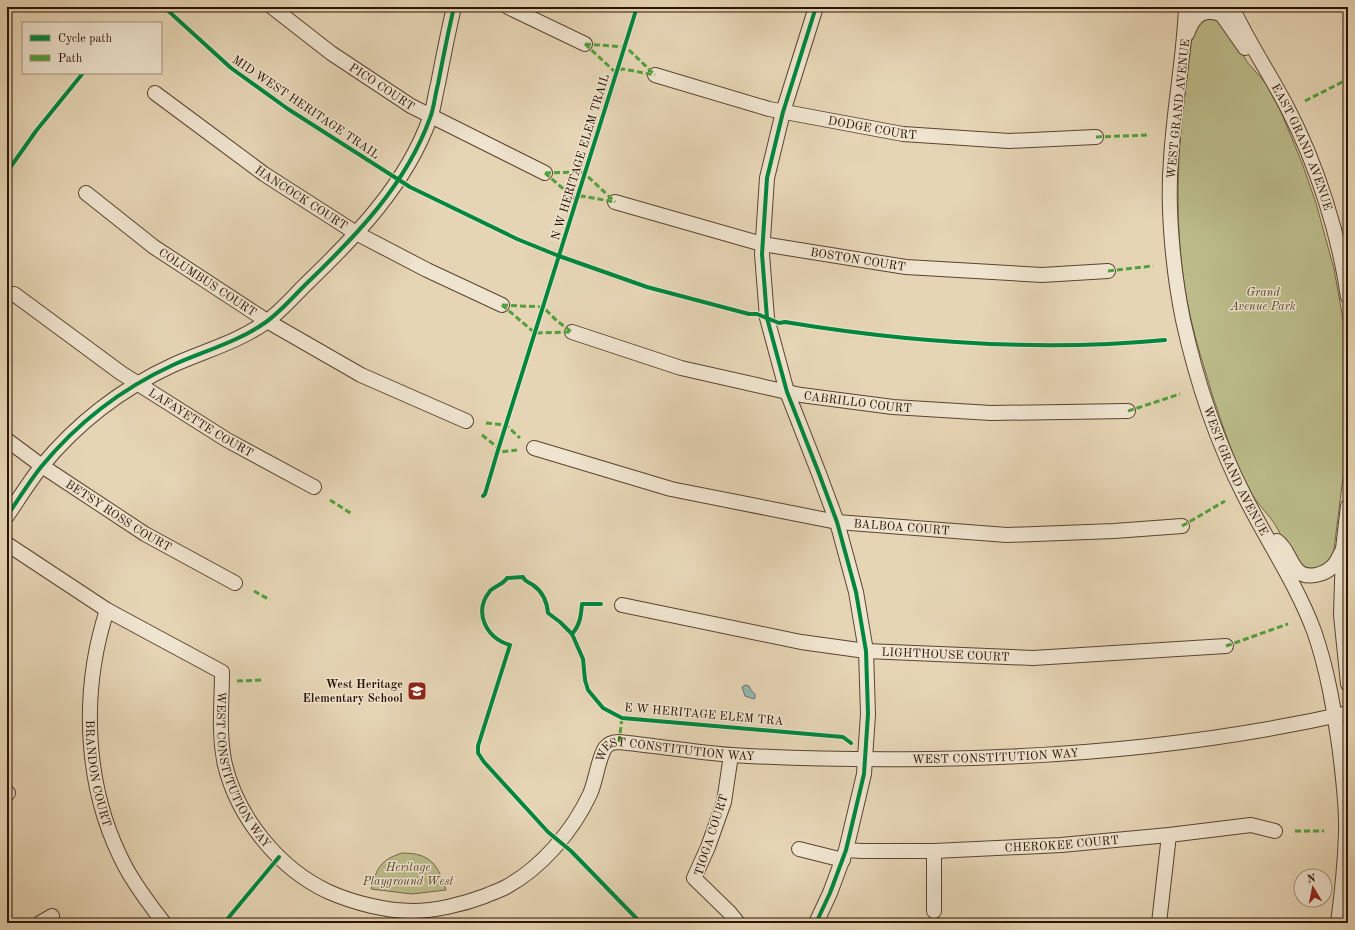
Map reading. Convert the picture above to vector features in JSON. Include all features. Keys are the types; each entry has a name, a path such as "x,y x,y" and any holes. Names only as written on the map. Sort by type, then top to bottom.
{"street":[{"name":"PICO COURT","path":"272,7 331,53 406,103 431,117 545,173"},
{"path":"7,516 42,466 74,431 110,402 138,384 173,366 232,342 267,322 356,233 380,206 416,150 431,117 454,7"},
{"path":"508,7 585,44"},
{"path":"816,7 783,112 767,178 762,244 767,318 787,392 837,522 856,592 866,651 868,714 866,760 845,855 816,923"},
{"name":"WEST GRAND AVENUE","path":"1186,7 1185,40 1170,162 1171,217 1175,269 1183,320 1205,398 1228,460 1245,496 1286,570 1314,631 1331,692 1341,714 1345,792 1346,868 1338,923"},
{"name":"EAST GRAND AVENUE","path":"1232,7 1288,110 1303,141 1320,185 1334,232 1348,297"},
{"path":"1185,40 1197,16 1208,12 1218,12 1222,15 1243,47 1260,59"},
{"name":"DODGE COURT","path":"655,75 783,112 903,134 1009,141 1096,137"},
{"name":"HANCOCK COURT","path":"155,93 264,174 356,233 427,270 502,305"},
{"name":"COLUMBUS COURT","path":"86,193 154,247 267,322 361,374 466,421"},
{"name":"BOSTON COURT","path":"615,202 762,244 906,267 1042,275 1108,271"},
{"name":"LAFAYETTE COURT","path":"14,294 138,384 227,440 314,487"},
{"name":"CABRILLO COURT","path":"572,332 682,368 787,392 893,407 991,413 1128,410"},
{"name":"BETSY ROSS COURT","path":"7,440 42,466 145,534 235,583"},
{"name":"BALBOA COURT","path":"534,448 671,489 837,522 1007,535 1114,531 1182,526"},
{"path":"1348,506 1343,549 1341,615 1348,684"},
{"path":"1265,533 1283,545 1298,571 1307,575 1317,575 1328,571 1334,566 1343,549"},
{"name":"WEST CONSTITUTION WAY","path":"7,544 107,610 222,672 220,723 225,766 233,790 241,807 255,828 279,857 302,876 329,892 368,905 415,917 466,903 505,888 537,866 571,827 583,809 591,792 602,754 609,744 619,742 731,755 866,760 1000,758 1083,753 1179,743 1260,731 1341,714"},
{"name":"LIGHTHOUSE COURT","path":"622,604 801,642 866,651 1033,658 1226,646"},
{"name":"BRANDON COURT","path":"107,610 92,672 90,728 95,782 113,837 126,866 142,896 164,923"},
{"name":"TIOGA COURT","path":"731,755 724,802 708,847 694,878 730,913 738,923"},
{"name":"CHEROKEE COURT","path":"799,848 845,855 862,851 934,851 1061,846 1170,836 1251,825 1275,831"},
{"path":"1159,923 1170,836"},
{"path":"934,851 934,911"},
{"path":"40,923 52,916"}],"green space":[{"name":"Grand Avenue Park","path":"1208,19 1214,19 1227,25 1247,62 1272,90 1302,163 1316,203 1334,269 1344,325 1348,375 1348,438 1334,549 1328,562 1323,566 1316,568 1308,568 1302,565 1290,553 1274,523 1252,495 1244,480 1213,397 1190,315 1181,260 1178,175 1182,118 1192,34 1198,25"},
{"name":"Heritage Playground West","path":"402,853 420,855 432,862 440,874 446,890 412,894 371,889 380,866 389,859"}],"water":[{"path":"745,685 749,686 755,694 754,699 745,696 742,687"}],"marked path":[{"path":"585,44 614,71 623,69 655,75"},
{"path":"585,44 625,47 655,75"},
{"path":"1305,101 1348,79"},
{"path":"1096,137 1150,135"},
{"path":"545,173 583,172 615,202"},
{"path":"545,173 575,199 582,196 615,202"},
{"path":"1108,271 1153,266"},
{"path":"502,305 535,333 572,332"},
{"path":"502,305 543,307 557,321 572,332"},
{"path":"1128,411 1180,394"},
{"path":"486,423 506,425 520,438"},
{"path":"482,435 501,452 517,450"},
{"path":"330,500 352,514"},
{"path":"1182,526 1225,501"},
{"path":"254,591 270,600"},
{"path":"1226,646 1288,624"},
{"path":"237,681 262,680"},
{"path":"619,742 622,718"},
{"path":"1295,831 1324,831"}],"cycle path":[{"name":"MID WEST HERITAGE TRAIL","path":"164,7 231,68 288,109 410,187 517,239 559,256 647,287 749,314 757,314 779,323 785,322 927,340 1022,345 1117,344 1165,340"},
{"path":"7,516 41,467 85,421 136,384 154,374 232,341 266,322 276,314 360,229 393,188 420,142 433,110 454,7"},
{"name":"N W HERITAGE ELEM TRAIL","path":"483,496 485,494 637,7"},
{"path":"816,7 783,112 767,178 762,254 767,318 787,392 837,522 856,592 866,651 868,714 864,774 846,850 830,893 816,923"},
{"path":"7,172 36,131 82,74"},
{"name":"E W HERITAGE ELEM TRA","path":"641,923 571,851 548,832 484,762 478,753 478,746 510,645 494,637 485,623 483,607 485,599 490,591 504,582 507,578 523,577 526,581 532,584 544,598 548,613 572,634 583,659 585,680 588,690 603,708 622,718 843,737 851,743"},
{"path":"572,634 580,620 582,604 601,604"},
{"path":"224,923 279,857"}],"place":[{"name":"West Heritage Elementary School","path":"417,691"}]}
